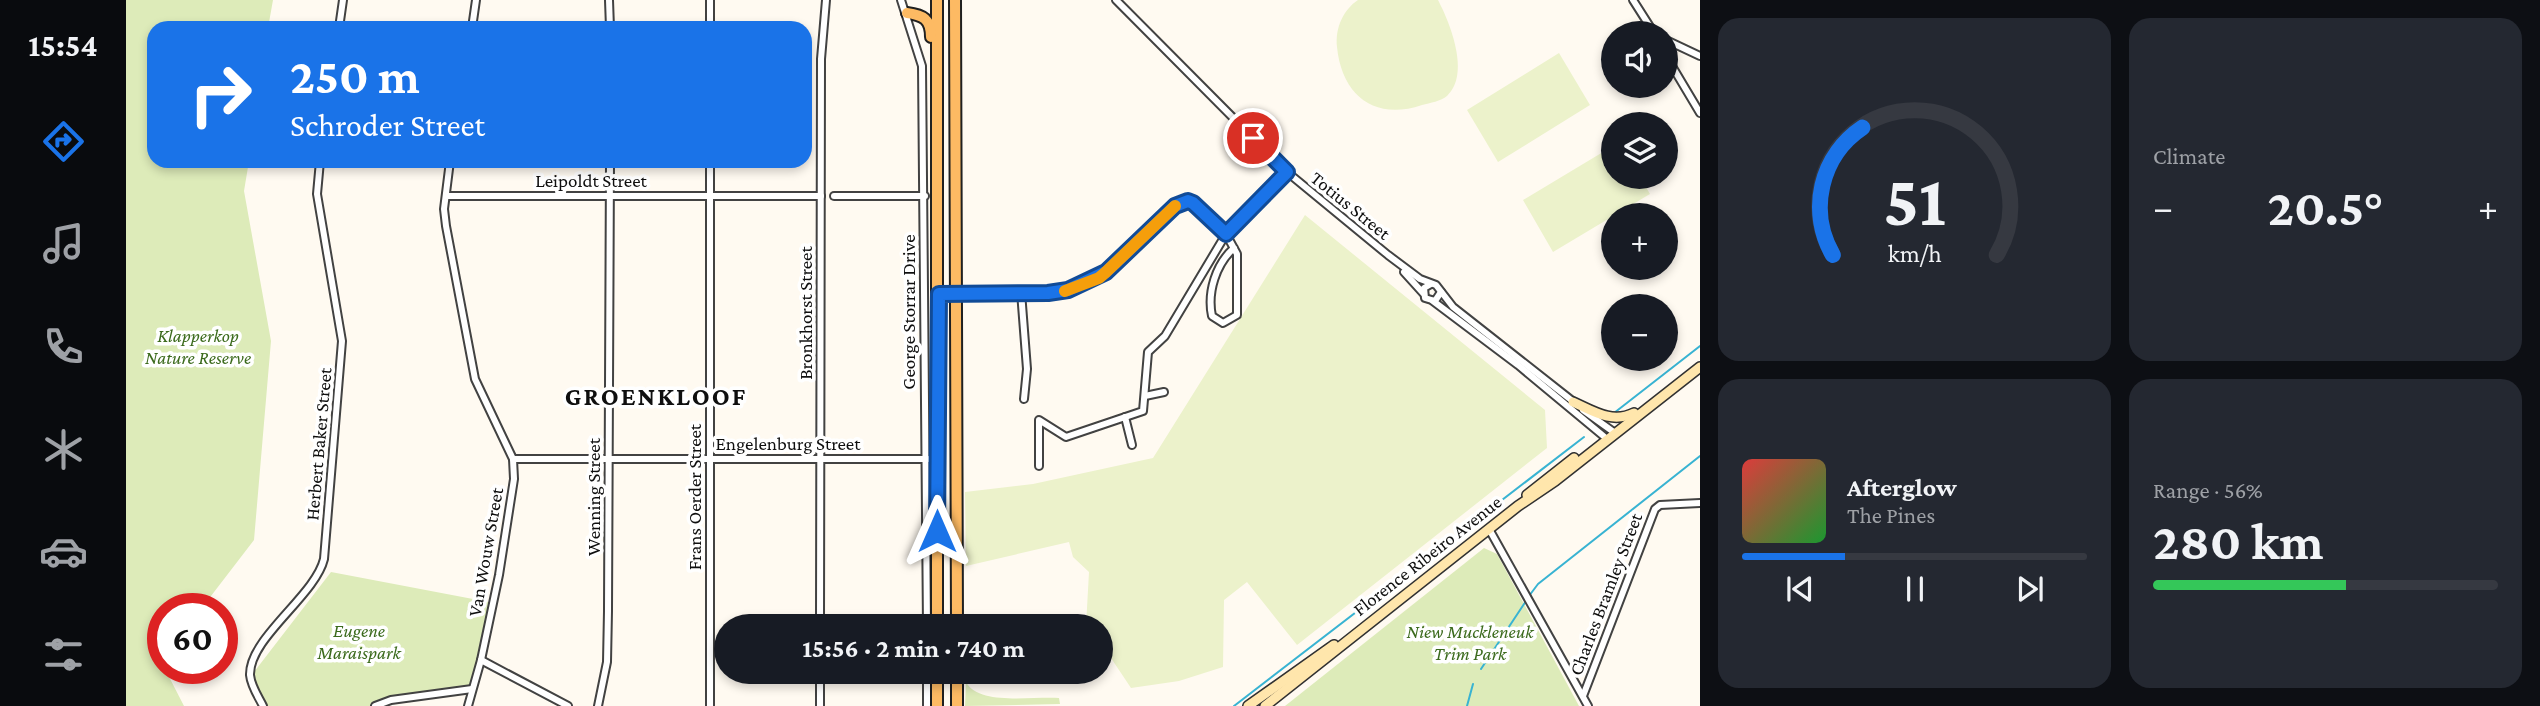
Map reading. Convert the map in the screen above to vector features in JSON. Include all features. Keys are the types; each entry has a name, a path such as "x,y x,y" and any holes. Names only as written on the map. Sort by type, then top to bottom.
{"main road":[{"name":"George Storrar Drive","path":"937,0 939,294 932,459 937,614"},
{"path":"955,0 957,614"},
{"path":"907,13 922,15 928,22 936,74"},
{"name":"Florence Ribeiro Avenue","path":"1609,434 1700,361"},
{"name":"Florence Ribeiro Avenue","path":"1248,706 1357,631 1518,506 1528,494 1700,368"},
{"path":"932,459 951,448 951,401 956,388"},
{"path":"1573,402 1607,416 1621,418 1634,413"},
{"path":"932,459 949,463 955,471"},
{"path":"937,555 944,563 956,567"},
{"path":"937,581 945,572 956,567"},
{"name":"Florence Ribeiro Avenue","path":"1265,706 1342,646 1357,631"},
{"path":"937,684 937,706"},
{"path":"957,684 957,706"}],"street":[{"path":"340,21 344,0"},
{"path":"473,21 476,0"},
{"path":"609,0 610,21"},
{"path":"710,0 710,21"},
{"name":"Bronkhorst Street","path":"820,614 821,59 826,0"},
{"name":"George Storrar Drive","path":"901,0 922,66 932,459 927,614"},
{"name":"Totius Street","path":"1116,0 1287,172 1388,255 1415,275 1436,285 1449,303 1609,434"},
{"path":"1633,0 1646,21"},
{"path":"1678,46 1700,56"},
{"path":"1678,76 1700,113"},
{"name":"Herbert Baker Street","path":"263,706 251,681 254,660 272,632 316,577 324,559 342,341 317,194 319,168"},
{"name":"Van Wouw Street","path":"449,168 446,226 475,379 513,459 514,486 481,660 468,706"},
{"name":"Wenning Street","path":"598,706 607,657 610,168"},
{"name":"Frans Oerder Street","path":"710,168 710,706"},
{"path":"1040,466 1039,420 1066,437 1143,411 1148,352 1162,340 1226,234 1287,172"},
{"name":"Leipoldt Street","path":"446,196 821,195"},
{"path":"834,196 925,196"},
{"path":"939,294 1062,292 1099,278 1175,206 1183,202 1193,203 1226,234 1234,248 1239,261 1237,315 1223,323 1212,316 1213,282 1227,254 1234,248"},
{"name":"Totius Street","path":"1388,255 1423,293"},
{"path":"1431,284 1424,288 1425,298 1454,315 1609,434"},
{"path":"1021,292 1027,369 1024,399"},
{"path":"1433,301 1441,292"},
{"path":"1145,396 1164,392"},
{"path":"1125,417 1132,445"},
{"name":"Engelenburg Street","path":"513,459 932,459"},
{"name":"Charles Bramley Street","path":"1583,696 1654,511 1660,505 1700,503"},
{"path":"1489,529 1588,706"},
{"path":"481,660 568,706"},
{"path":"820,684 820,706"},
{"path":"927,684 927,706"},
{"path":"375,706 391,700 472,689"}],"green space":[{"name":"Klapperkop Nature Reserve","path":"126,0 273,0 269,21 147,21 147,168 248,168 244,191 271,341 254,540 213,593 147,593 147,684 173,684 184,706 126,706"},
{"path":"1358,0 1438,0 1448,22 1458,62 1454,87 1447,96 1435,102 1390,110 1376,107 1354,91 1340,64 1337,40 1344,14"},
{"path":"1559,53 1590,105 1498,162 1467,110"},
{"path":"1601,153 1601,189 1647,189 1650,194 1635,203 1601,203 1601,223 1553,252 1523,200"},
{"path":"1305,215 1545,410 1547,448 1297,645 1247,582 1224,600 1223,667 1179,681 1131,688 1113,661 1113,614 1087,614 1089,572 1073,557 1069,542 966,566 965,492 1033,484 1153,458"},
{"name":"Niew Muckleneuk Trim Park","path":"1484,548 1497,554 1579,706 1285,706"},
{"name":"Eugene Maraispark","path":"331,572 494,603 473,688 382,700 377,706 265,706 251,676"},
{"path":"966,684 982,694 994,697 1059,698 1060,704 965,706"}],"waterway":[{"path":"1614,413 1700,346"},
{"path":"1234,706 1584,437"},
{"path":"1529,596 1538,584 1700,456"},
{"path":"1481,669 1526,601"},
{"path":"1467,706 1473,684"}],"slow traffic":[{"path":"1065,291 1099,278 1175,206"}],"district":[{"name":"GROENKLOOF","path":"656,396"}],"route":[{"path":"937,531 939,294 1048,293 1068,290 1099,278 1175,206 1183,202 1193,203 1226,234 1287,172 1253,138"}]}
